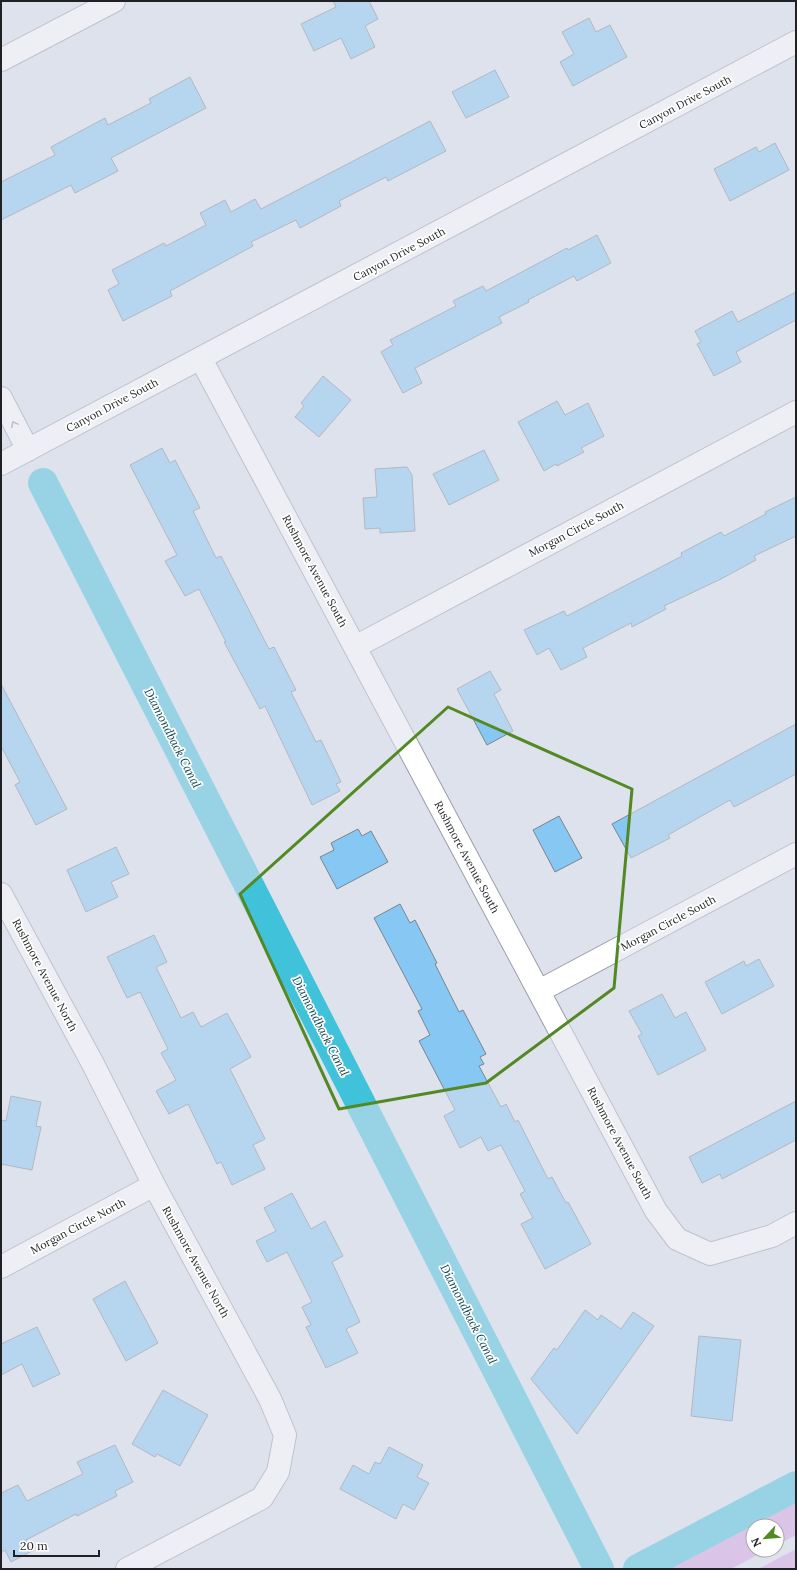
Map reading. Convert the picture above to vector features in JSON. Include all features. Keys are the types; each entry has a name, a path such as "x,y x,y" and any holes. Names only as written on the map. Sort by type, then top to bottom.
{"street":[{"path":"1,60 91,6 114,1"},
{"name":"Canyon Drive South","path":"1,464 796,42"},
{"name":"Rushmore Avenue South","path":"201,359 656,1211 677,1239 710,1254 772,1236 796,1223"},
{"path":"1,398 28,450"},
{"name":"Morgan Circle South","path":"355,646 796,412"},
{"name":"Morgan Circle South","path":"539,991 796,854"},
{"name":"Rushmore Avenue North","path":"1,894 93,1064 154,1186 270,1398 285,1435 278,1472 262,1498 127,1569"},
{"name":"Morgan Circle North","path":"1,1267 154,1186"}],"highlighted area":[{"path":"448,707 632,789 614,988 486,1083 339,1109 240,894"}],"shaded area":[{"path":"796,1478 796,1535 785,1541 785,1518 745,1518 745,1558 752,1558 731,1569 626,1569"},
{"path":"796,1549 796,1569 758,1569 779,1558 785,1558 785,1555"}],"building":[{"path":"333,1 369,1 378,19 365,26 375,47 351,59 341,38 314,51 301,24 336,7"},
{"path":"589,18 596,32 610,25 627,57 573,86 560,62 574,54 562,32"},
{"path":"495,70 509,97 466,118 452,92"},
{"path":"190,77 206,108 111,158 118,171 75,193 71,185 1,220 1,182 55,155 51,147 105,118 108,125 151,103 149,99"},
{"path":"430,121 446,151 388,181 386,177 339,201 341,206 300,228 296,220 251,242 253,246 170,291 172,296 123,321 108,290 119,284 112,270 164,243 166,246 206,225 200,213 225,200 231,212 255,199 261,209"},
{"path":"775,143 789,170 730,201 714,169 756,147 759,152"},
{"path":"597,235 611,263 577,281 574,276 528,300 529,302 499,317 502,323 415,368 422,383 403,393 381,352 393,345 390,340 456,306 453,301 483,286 486,291 567,248 568,250"},
{"path":"796,292 796,320 736,352 741,362 714,376 697,344 701,342 695,331 732,311 738,322"},
{"path":"323,376 351,400 319,437 295,417 304,406 301,403"},
{"path":"557,401 565,415 588,403 604,436 581,448 584,452 544,471 518,422"},
{"path":"162,448 170,463 175,460 200,508 193,511 216,558 221,556 269,649 274,647 296,690 291,692 316,742 321,740 341,782 336,784 340,791 312,805 265,706 260,709 224,642 226,642 199,589 185,596 165,561 177,555 130,465"},
{"path":"484,450 499,480 449,505 433,474"},
{"path":"407,467 412,475 415,531 380,533 380,528 365,529 363,498 377,497 375,469"},
{"path":"796,497 796,536 754,556 756,560 721,579 664,606 666,609 632,627 631,623 583,648 587,657 561,670 549,648 537,655 524,630 564,611 567,616 682,556 681,553 721,532 724,536 766,514 765,512"},
{"path":"490,671 501,690 494,694 513,731 487,745 457,689"},
{"path":"1,684 67,809 36,825 15,785 20,782 1,746"},
{"path":"796,724 796,774 734,807 730,800 668,835 670,838 631,858 612,824"},
{"path":"559,816 582,858 555,872 533,830"},
{"path":"358,829 362,836 371,831 388,862 337,889 320,857 334,850 331,843"},
{"path":"116,847 129,874 111,882 118,897 86,912 67,870"},
{"path":"400,904 410,923 415,920 437,963 435,964 459,1012 463,1010 486,1054 480,1057 484,1064 479,1066 501,1107 506,1104 515,1122 518,1120 548,1179 552,1177 566,1203 568,1202 591,1244 545,1269 521,1224 533,1218 520,1194 525,1191 501,1145 488,1151 481,1137 460,1148 444,1116 455,1110 419,1041 430,1035 418,1011 422,1009 374,918"},
{"path":"154,935 167,962 156,967 181,1018 193,1012 201,1027 227,1013 251,1057 230,1069 265,1139 253,1145 265,1169 232,1185 221,1162 217,1164 188,1104 169,1114 156,1091 176,1080 161,1053 168,1049 140,992 127,998 107,957"},
{"path":"759,959 774,986 722,1014 705,982 744,961 746,966"},
{"path":"662,994 675,1018 686,1012 706,1050 658,1075 638,1036 642,1034 629,1011"},
{"path":"11,1096 41,1102 36,1126 41,1127 32,1170 1,1164 1,1120 6,1121"},
{"path":"796,1101 796,1140 722,1179 720,1174 702,1183 689,1157"},
{"path":"292,1193 311,1229 325,1221 343,1256 332,1262 360,1322 346,1329 358,1353 326,1368 306,1327 311,1325 302,1307 312,1302 287,1252 267,1262 256,1241 276,1231 264,1208"},
{"path":"125,1281 158,1343 126,1361 93,1299"},
{"path":"585,1310 598,1320 601,1315 621,1329 633,1312 654,1326 577,1434 531,1379 554,1348 557,1350"},
{"path":"37,1327 60,1374 33,1387 22,1364 1,1375 1,1344"},
{"path":"699,1336 741,1340 732,1421 691,1416"},
{"path":"163,1390 208,1415 180,1466 157,1454 155,1457 132,1444"},
{"path":"115,1445 133,1482 115,1491 117,1496 77,1516 76,1514 26,1540 32,1551 11,1562 5,1550 1,1553 1,1493 18,1485 27,1501 83,1474 77,1462"},
{"path":"389,1447 423,1465 417,1477 429,1483 414,1510 403,1504 396,1519 340,1489 353,1465 369,1474 375,1462 380,1464"}],"waterway":[{"name":"Diamondback Canal","path":"43,483 599,1569"},
{"path":"638,1569 796,1486"}]}
